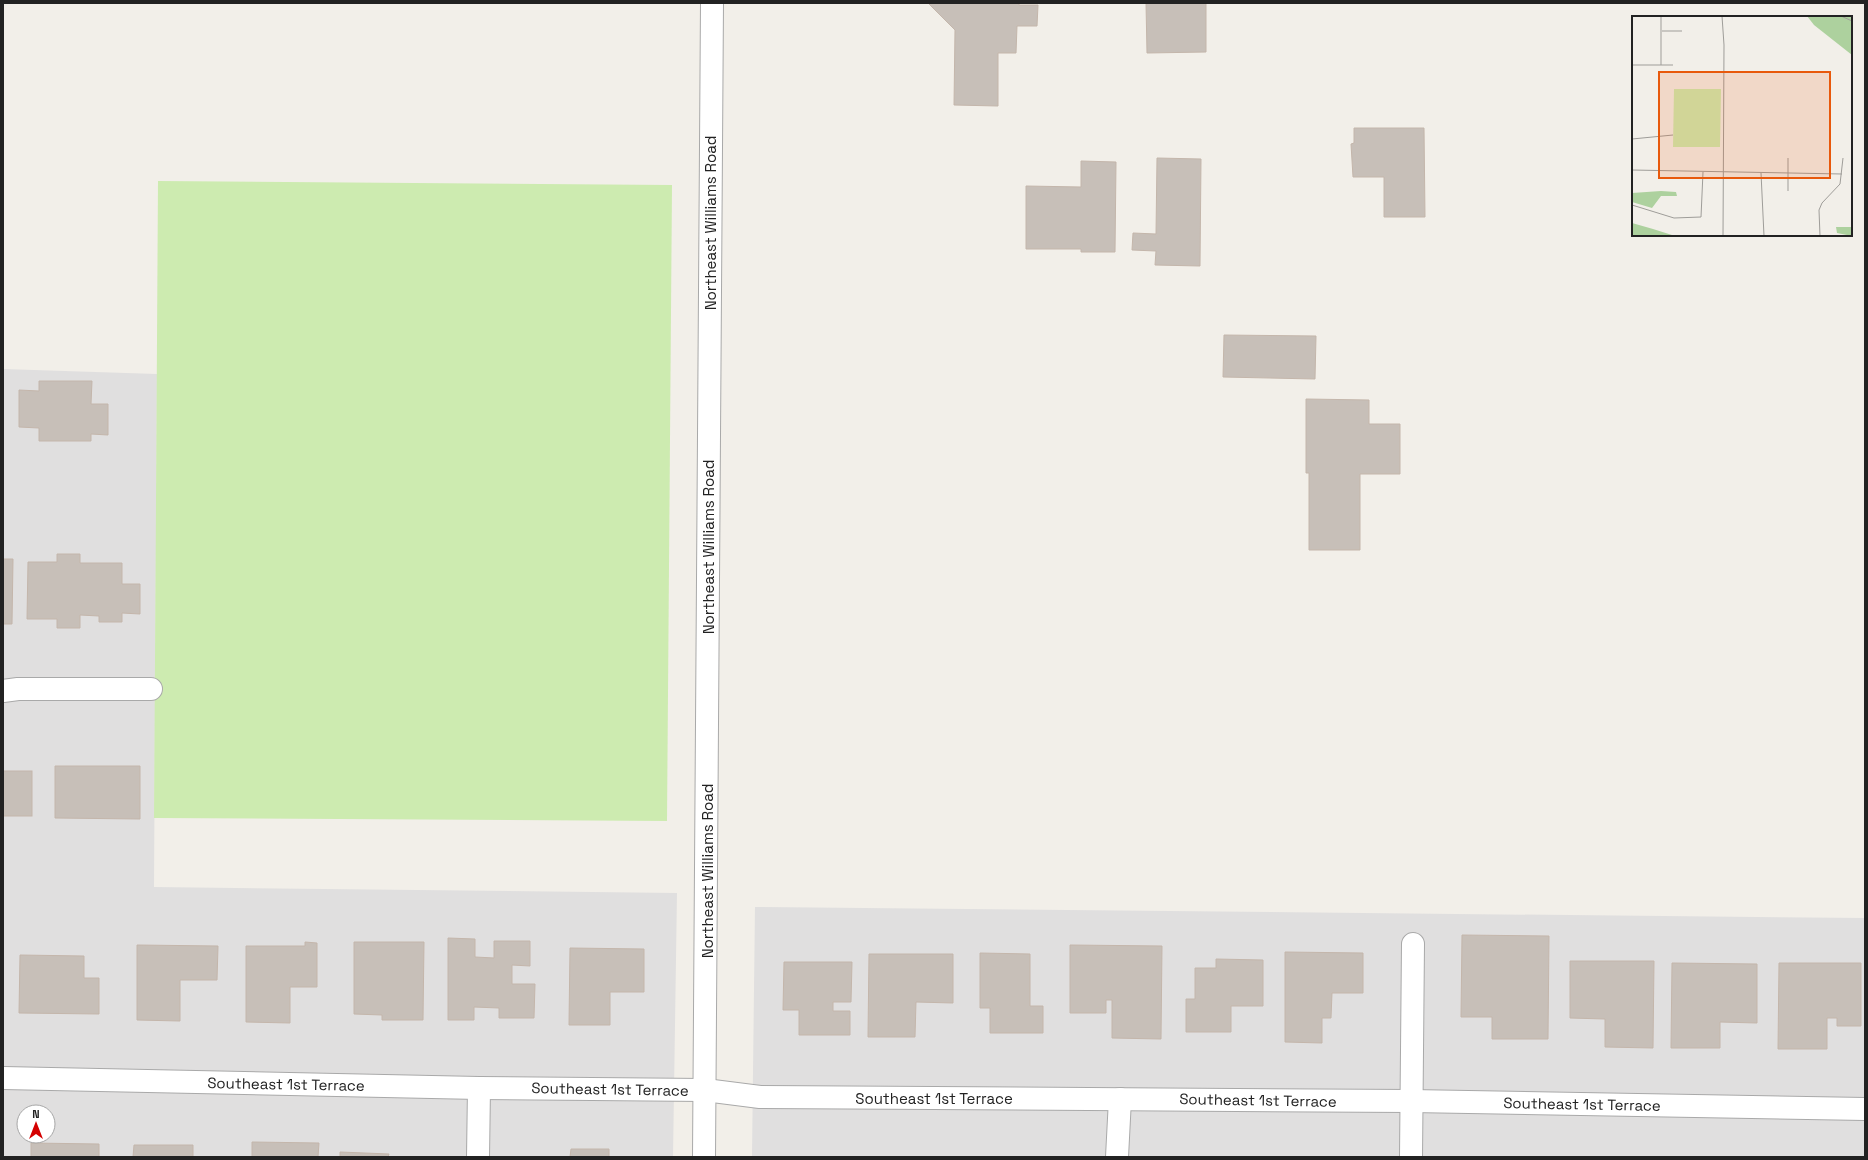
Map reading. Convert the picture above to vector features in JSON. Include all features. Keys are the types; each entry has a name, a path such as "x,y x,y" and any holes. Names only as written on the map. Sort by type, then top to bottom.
{"street":[{"name":"Northeast Williams Road","path":"704,1157 712,3"},
{"path":"3,690 151,689"},
{"path":"1411,1157 1413,944"},
{"name":"Southeast 1st Terrace","path":"3,1078 479,1088 705,1090 760,1097 1411,1101 1865,1109"},
{"path":"478,1157 479,1088"},
{"path":"1117,1157 1120,1099"}],"shaded area":[{"path":"3,369 157,374 154,887 677,893 673,1157 3,1157"},
{"path":"755,907 1865,918 1865,1157 752,1157"}],"green space":[{"path":"158,181 672,185 667,821 154,818"}],"building":[{"path":"928,3 1019,3 1019,5 1038,5 1037,26 1017,26 1016,53 998,53 998,106 954,105 955,30"},
{"path":"1146,3 1206,3 1206,52 1147,53"},
{"path":"1354,128 1424,128 1425,217 1384,217 1384,177 1353,177 1351,144 1354,143"},
{"path":"1157,158 1201,159 1200,266 1155,265 1156,251 1132,250 1133,233 1156,234"},
{"path":"1081,161 1116,162 1115,252 1081,252 1081,249 1026,249 1026,186 1081,187"},
{"path":"1224,335 1316,336 1315,379 1223,377"},
{"path":"39,381 92,381 91,404 108,404 108,435 91,434 91,441 39,441 39,428 19,427 19,390 39,391"},
{"path":"1306,399 1369,400 1369,424 1400,424 1400,474 1360,474 1360,550 1309,550 1309,473 1306,473"},
{"path":"57,554 80,554 80,563 122,563 122,584 140,584 140,614 122,613 122,622 99,622 99,616 80,615 80,628 57,628 57,619 27,619 28,562 57,562"},
{"path":"3,559 13,559 12,624 3,624"},
{"path":"55,766 140,766 140,819 55,818"},
{"path":"3,771 32,771 32,816 3,816"},
{"path":"1462,935 1549,936 1548,1039 1492,1039 1492,1017 1461,1017"},
{"path":"448,938 475,939 475,957 494,958 494,941 530,941 530,966 512,965 512,984 535,984 534,1018 499,1018 499,1008 474,1007 474,1020 448,1020"},
{"path":"305,942 317,943 317,987 290,987 290,1023 246,1022 246,946 305,946"},
{"path":"354,942 424,942 423,1020 382,1020 382,1015 354,1014"},
{"path":"137,945 218,946 217,980 180,980 180,1021 137,1020"},
{"path":"1070,945 1162,946 1161,1039 1112,1038 1112,1000 1106,1000 1106,1013 1070,1013"},
{"path":"570,948 644,949 644,992 610,992 610,1025 569,1025"},
{"path":"1285,952 1363,953 1363,993 1332,993 1331,1018 1322,1018 1322,1043 1285,1042"},
{"path":"980,953 1030,954 1030,1006 1043,1006 1043,1033 990,1033 990,1008 980,1008"},
{"path":"869,954 953,954 953,1003 916,1002 915,1037 868,1037"},
{"path":"20,955 84,956 84,978 99,978 99,1014 19,1013"},
{"path":"1216,959 1263,960 1263,1006 1231,1006 1231,1032 1186,1032 1186,999 1195,999 1195,968 1216,968"},
{"path":"1570,961 1654,961 1653,1048 1605,1047 1605,1019 1570,1018"},
{"path":"784,962 852,962 851,1002 833,1002 833,1011 850,1011 850,1035 799,1035 799,1010 783,1010"},
{"path":"1672,963 1757,964 1757,1023 1720,1022 1720,1048 1671,1048"},
{"path":"1779,963 1861,963 1861,1026 1837,1026 1837,1018 1827,1018 1827,1049 1778,1049"},
{"path":"252,1142 319,1143 318,1157 252,1157"},
{"path":"31,1144 99,1144 99,1157 31,1157"},
{"path":"134,1145 193,1145 193,1157 133,1157"},
{"path":"571,1149 609,1149 609,1157 570,1157"},
{"path":"340,1152 389,1154 388,1157 340,1157"}]}
